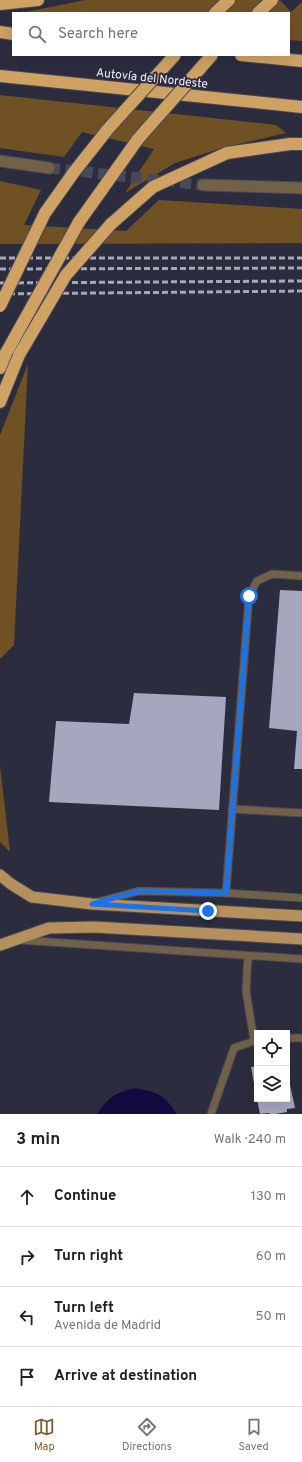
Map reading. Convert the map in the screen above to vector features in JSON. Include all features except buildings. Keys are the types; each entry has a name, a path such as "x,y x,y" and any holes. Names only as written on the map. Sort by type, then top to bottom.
{"highway":[{"path":"0,4 38,0"},
{"path":"216,12 229,0"},
{"path":"259,12 272,0"},
{"path":"0,32 12,34"},
{"path":"0,306 45,213 74,172 108,129 174,56"},
{"path":"0,368 6,353 79,222 138,139 211,56"},
{"path":"251,56 302,61"},
{"name":"Autovía del Nordeste","path":"0,76 302,107"},
{"path":"0,402 19,355 66,275 111,224 153,187 227,153 290,144 302,144"}],"main road":[{"path":"0,875 32,897 92,904 302,916"},
{"path":"0,945 49,928 94,927 302,939"}],"street":[{"path":"0,160 49,168"},
{"path":"203,185 302,188"}],"lane":[{"path":"226,893 249,596 257,581 272,574 302,576"},
{"path":"232,809 302,813"},
{"path":"92,904 139,891 226,893 302,898"},
{"path":"14,939 302,959"},
{"path":"248,956 246,991 254,1035"},
{"path":"290,1038 302,1038"},
{"path":"211,1114 234,1048 254,1040"}],"shaded area":[{"path":"86,0 280,0 291,12 302,2 302,41 290,40 290,12 25,12"},
{"path":"0,95 276,125 286,133 222,148 175,163 125,193 154,149 82,132 64,157 0,148"},
{"path":"0,181 41,190 24,225 126,231 159,200 302,209 302,243 0,244"},
{"path":"28,364 14,645 0,659 0,435"},
{"path":"0,766 10,852 0,842"},
{"path":"135,1088 160,1095 168,1102 177,1114 97,1114 105,1103 113,1096"}],"tunnel":[{"path":"49,168 203,185"}],"railway":[{"path":"0,258 302,258"},
{"path":"0,269 302,268"},
{"path":"0,283 302,281"},
{"path":"0,294 302,291"}],"route":[{"path":"208,911 92,904 139,891 226,893 249,596"}]}
